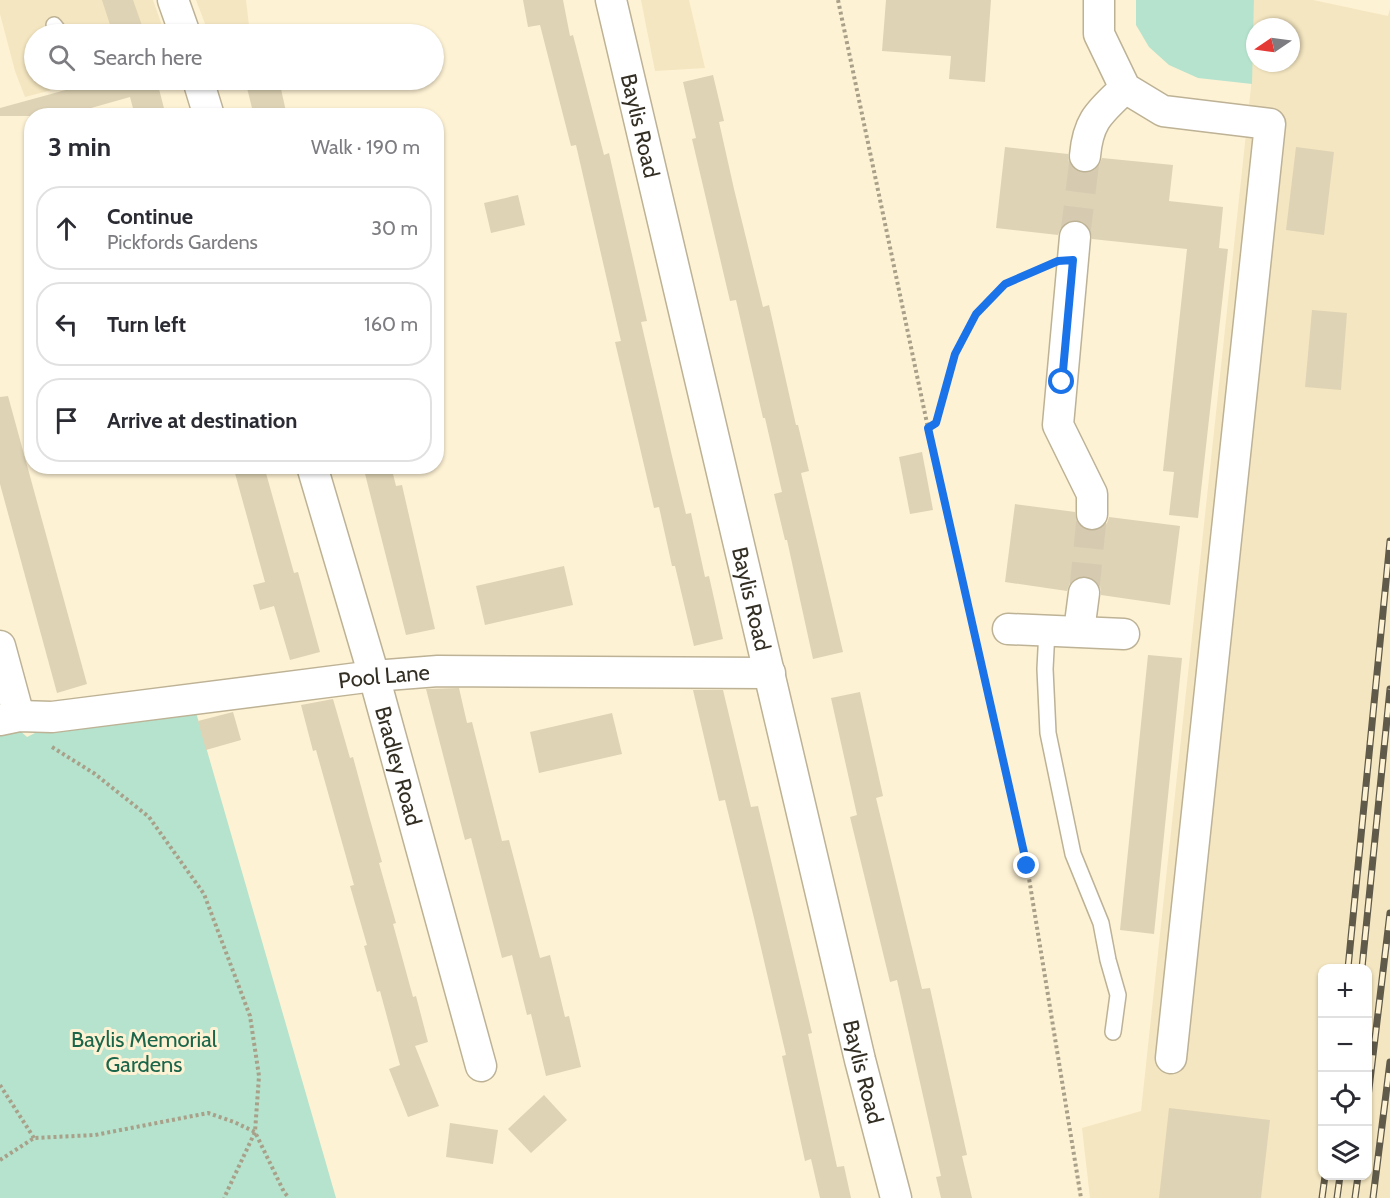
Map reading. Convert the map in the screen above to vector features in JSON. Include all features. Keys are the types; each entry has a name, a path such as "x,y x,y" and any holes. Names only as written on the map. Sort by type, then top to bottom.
{"street":[{"path":"173,0 181,24"},
{"name":"Baylis Road","path":"610,0 860,1060 896,1198"},
{"path":"1099,0 1100,34 1125,88 1163,111 1270,124 1171,1058"},
{"path":"1085,156 1086,140 1095,117 1125,88"},
{"path":"201,90 207,108"},
{"path":"1074,248 1058,425 1092,494 1092,514"},
{"name":"Bradley Road","path":"314,474 374,676 481,1066"},
{"path":"1079,632 1084,593"},
{"path":"1008,629 1124,634"},
{"path":"0,646 9,718"},
{"name":"Pool Lane","path":"9,718 52,717 438,670 770,673"}],"lane":[{"path":"1047,630 1045,669 1048,733 1073,854 1101,923 1118,995 1113,1032"}],"path":[{"path":"838,0 928,428 1027,866 1081,1198"},
{"path":"928,428 936,423 955,354 976,314 1005,284 1058,261 1074,248"},
{"path":"9,718 95,774 149,818 204,894 249,1016 259,1076 255,1132 224,1198"},
{"path":"0,1085 34,1138"},
{"path":"0,1160 34,1138 95,1135 208,1113 255,1132 289,1198"}],"shaded area":[{"path":"0,0 153,0 161,24 24,24 24,90 52,90 25,97 15,71 0,14"},
{"path":"196,0 246,0 249,24 205,24"},
{"path":"641,0 689,0 705,68 655,71"},
{"path":"1254,0 1313,0 1388,16 1390,9 1390,1198 1090,1198 1082,1128 1141,1111 1252,72 1300,72 1300,18 1253,18"}],"green space":[{"path":"1136,0 1254,0 1254,18 1246,18 1246,72 1252,72 1252,84 1198,78 1169,65 1149,47 1136,25"},
{"name":"Baylis Memorial Gardens","path":"193,702 336,1198 0,1198 0,724 10,722 27,737 57,716"}],"building":[{"path":"102,0 133,0 141,24 110,24"},
{"path":"523,0 563,0 570,36 573,35 604,155 609,153 647,321 641,322 672,456 686,514 691,513 705,577 709,576 723,639 694,646 659,507 654,508 615,342 621,341 576,145 571,146 540,25 528,27"},
{"path":"886,0 991,0 985,82 949,79 951,56 882,51"},
{"path":"713,75 724,121 719,122 734,189 763,307 769,305 796,425 798,425 809,471 801,473 843,652 813,659 787,540 785,540 774,494 782,492 765,418 763,418 736,300 730,301 692,139 696,138 683,82"},
{"path":"66,90 159,90 164,108 133,108 130,97 91,108 24,108 24,116 0,116 0,108"},
{"path":"248,90 281,90 285,108 252,108"},
{"path":"1005,147 1068,154 1069,162 1074,169 1083,173 1091,172 1098,167 1102,158 1173,165 1169,201 1223,207 1219,248 1228,249 1198,518 1169,515 1174,472 1163,471 1187,249 1092,239 1090,229 1085,223 1077,220 1067,222 1058,235 996,228"},
{"path":"1296,147 1334,152 1324,235 1286,230"},
{"path":"518,195 525,225 491,233 484,203"},
{"path":"1312,310 1347,313 1341,390 1305,387"},
{"path":"8,396 24,454 24,474 29,474 87,684 57,693 0,484 0,397"},
{"path":"922,452 933,510 910,514 899,457"},
{"path":"235,474 266,474 294,573 298,572 320,652 290,660 274,606 260,610 253,585 265,582"},
{"path":"365,474 393,474 396,486 402,485 435,629 406,635"},
{"path":"1015,504 1075,512 1077,523 1091,531 1101,529 1109,517 1180,526 1170,605 1101,595 1100,586 1094,579 1087,576 1077,577 1070,583 1067,591 1005,582"},
{"path":"564,566 573,605 485,625 476,586"},
{"path":"1148,655 1182,658 1154,934 1120,930"},
{"path":"459,688 467,723 472,722 502,841 509,840 540,958 550,955 565,1017 569,1016 581,1067 546,1076 531,1014 527,1015 512,955 502,958 471,838 465,840 426,689"},
{"path":"693,690 723,690 751,807 758,806 812,1033 808,1034 837,1167 844,1166 851,1198 820,1198 811,1159 805,1161 782,1056 786,1055 754,918 725,800 719,801"},
{"path":"860,692 883,796 876,798 922,989 930,988 967,1155 962,1156 972,1198 941,1198 936,1177 941,1176 897,980 890,982 850,817 857,815 831,698"},
{"path":"333,699 350,758 353,757 382,862 379,863 396,923 393,924 428,1042 415,1046 439,1106 408,1117 389,1069 400,1065 380,991 377,992 364,946 367,945 350,886 354,885 301,705"},
{"path":"233,712 241,740 206,750 198,721"},
{"path":"612,713 622,754 539,773 530,732"},
{"path":"544,1095 567,1120 531,1153 508,1129"},
{"path":"1169,1108 1270,1120 1261,1198 1159,1198"},
{"path":"450,1123 498,1130 493,1164 446,1157"}],"tunnel":[{"path":"1075,237 1085,156"},
{"path":"1084,593 1092,514"}],"railway":[{"path":"1348,964 1390,541"},
{"path":"1362,964 1390,689"},
{"path":"1371,1072 1390,913"},
{"path":"1373,1198 1390,1062"},
{"path":"1322,1198 1324,1180"},
{"path":"1337,1198 1339,1180"},
{"path":"1355,1198 1357,1180"}],"route":[{"path":"1027,866 928,428 936,423 955,354 976,314 1005,284 1058,261 1073,260 1062,382"}]}
